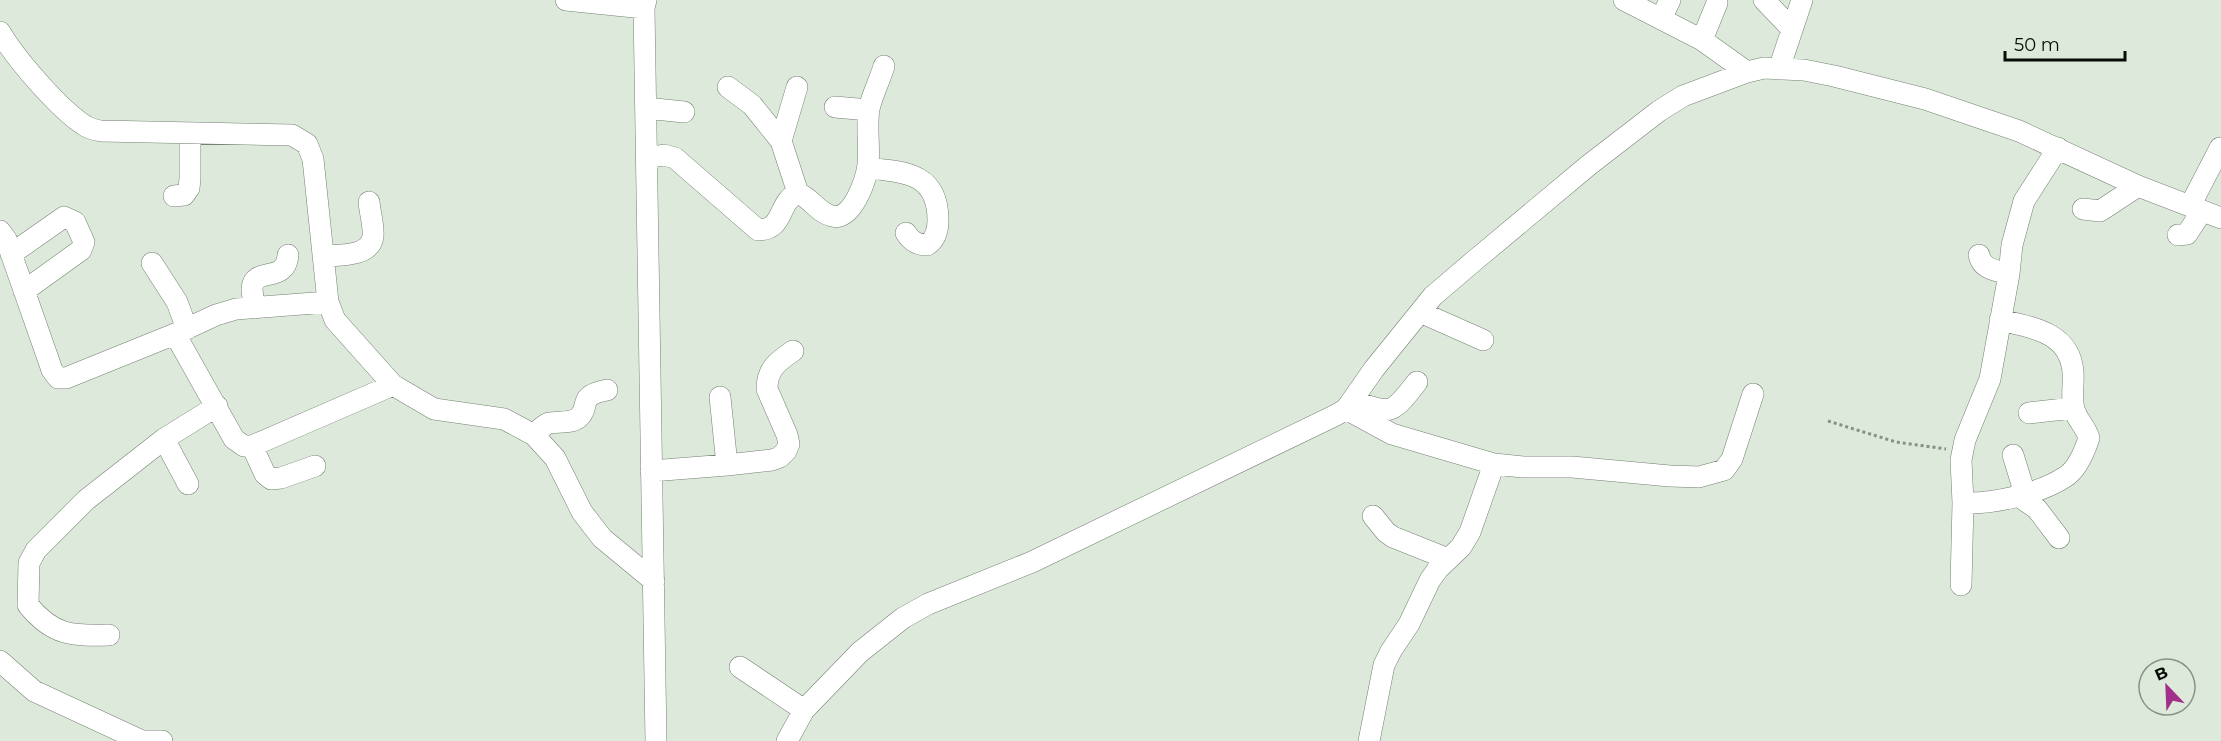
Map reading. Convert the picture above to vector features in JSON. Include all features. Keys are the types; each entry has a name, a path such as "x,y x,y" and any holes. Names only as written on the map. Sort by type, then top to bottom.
{"street":[{"path":"566,0 645,4 656,741"},
{"path":"1624,0 1665,9 1702,40 1747,72"},
{"path":"1764,0 1791,28"},
{"path":"1779,69 1802,0"},
{"path":"1702,40 1717,3"},
{"path":"0,32 54,98 86,127 101,131 292,135 307,144 313,159 328,302 335,320 393,385 434,409 504,419 534,435 555,458 582,512 602,538 654,581"},
{"path":"728,87 752,105 781,141 798,193 807,197 821,211 833,217 844,215 853,206 868,168 869,110 884,66"},
{"path":"787,741 804,710 860,652 903,618 928,604 1032,562 1336,415 1349,405 1433,296 1589,165 1659,111 1683,96 1747,72 1764,68 1804,70 1925,99 2019,131 2138,186 2204,211"},
{"path":"781,141 797,87"},
{"path":"836,107 869,110"},
{"path":"646,108 684,112"},
{"path":"174,196 184,195 189,188 190,133"},
{"path":"1961,585 1963,503 1960,474 1965,440 1990,379 2012,245 2024,201 2058,148"},
{"path":"2178,235 2187,234 2204,211 2220,148"},
{"path":"647,158 664,155 675,158 758,230 767,230 775,225 790,197 798,193"},
{"path":"868,168 901,172 924,180 932,189 938,223 934,239 927,245 920,245 913,242 906,233"},
{"path":"2084,209 2100,211 2138,186"},
{"path":"323,256 360,252 368,247 373,237 369,202"},
{"path":"11,255 64,217 75,222 84,242 81,250 24,291"},
{"path":"0,231 6,239 52,370 58,378 66,378 181,332 216,315 236,309 328,302"},
{"path":"255,308 252,290 254,282 260,277 283,270 288,263 288,255"},
{"path":"1979,255 1986,268 2009,274"},
{"path":"152,263 177,302 181,332 217,406 234,439 244,446 252,446 393,385"},
{"path":"1420,312 1482,340"},
{"path":"1963,503 1986,504 2066,477 2089,438 2087,430 2073,408 2071,360 2059,341 2044,331 2000,320"},
{"path":"651,471 772,460 786,451 789,444 787,435 767,389 767,381 769,372 776,363 793,351"},
{"path":"1349,405 1392,411 1401,404 1417,382"},
{"path":"534,435 548,423 577,419 582,414 589,396 607,390"},
{"path":"1349,405 1392,434 1494,464 1523,468 1572,467 1699,477 1724,470 1732,459 1753,394"},
{"path":"720,397 728,465"},
{"path":"110,635 74,636 53,628 37,616 28,605 29,563 36,550 86,500 164,439 217,406"},
{"path":"2029,413 2073,408"},
{"path":"164,439 188,484"},
{"path":"252,446 265,474 271,479 281,478 315,466"},
{"path":"2013,455 2021,494 2037,509 2060,538"},
{"path":"1369,741 1384,666 1390,651 1409,624 1430,580 1461,547 1470,532 1494,464"},
{"path":"1373,516 1393,537 1448,559"},
{"path":"0,661 34,691 142,741 162,741"},
{"path":"740,667 804,710"}],"path":[{"path":"1828,421 1896,442 1963,451"}]}
